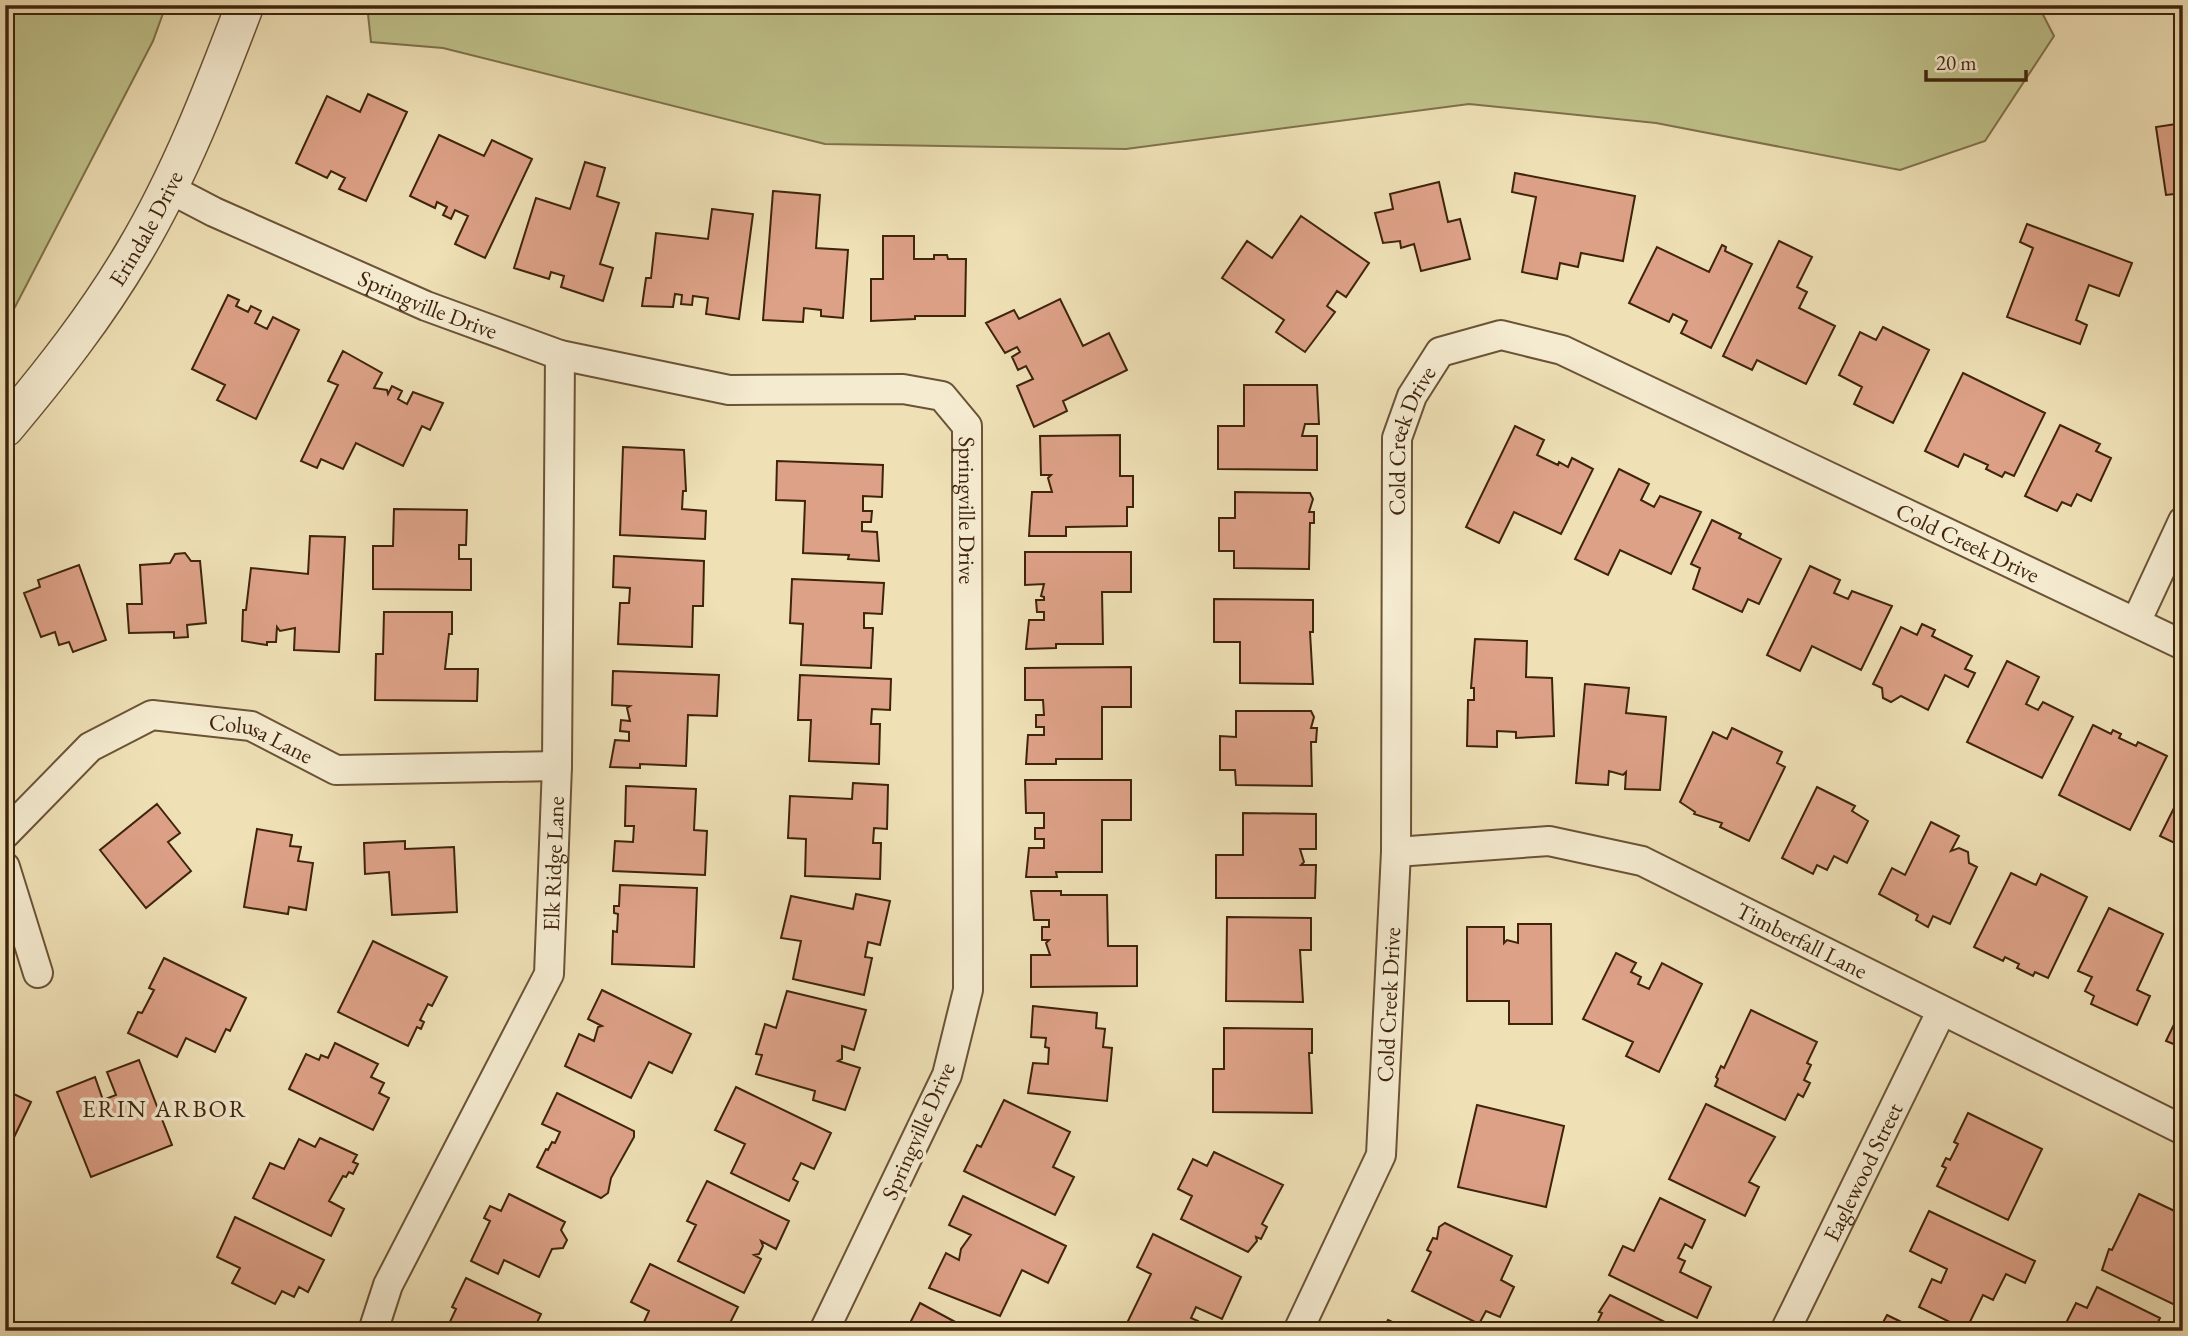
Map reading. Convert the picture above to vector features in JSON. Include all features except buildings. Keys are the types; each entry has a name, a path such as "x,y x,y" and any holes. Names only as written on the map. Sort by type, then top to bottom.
{"street":[{"name":"Erindale Drive","path":"5,428 93,316 134,252 168,188 246,5"},
{"name":"Springville Drive","path":"168,188 214,212 426,306 560,355 729,390 903,389 942,396 967,426 968,990 947,1075 824,1331"},
{"name":"Cold Creek Drive","path":"1297,1331 1381,1155 1396,852 1397,438 1412,396 1440,352 1501,335 1562,350 2183,645"},
{"name":"Elk Ridge Lane","path":"373,1331 388,1285 549,974 557,766 560,355"},
{"path":"2136,622 2183,521"},
{"name":"Colusa Lane","path":"5,834 90,747 152,715 251,726 336,770 557,766"},
{"name":"Timberfall Lane","path":"1396,852 1549,841 1642,861 2183,1130"},
{"path":"5,867 38,973"},
{"name":"Eaglewood Street","path":"1784,1331 1941,1012"}],"green space":[{"path":"5,5 166,5 153,41 15,307 5,300"},
{"path":"367,5 2038,5 2054,36 1985,141 1900,170 1656,123 1469,104 1126,149 825,144 443,48 371,42"}],"district":[{"name":"ERIN ARBOR","path":"165,1109"}]}
